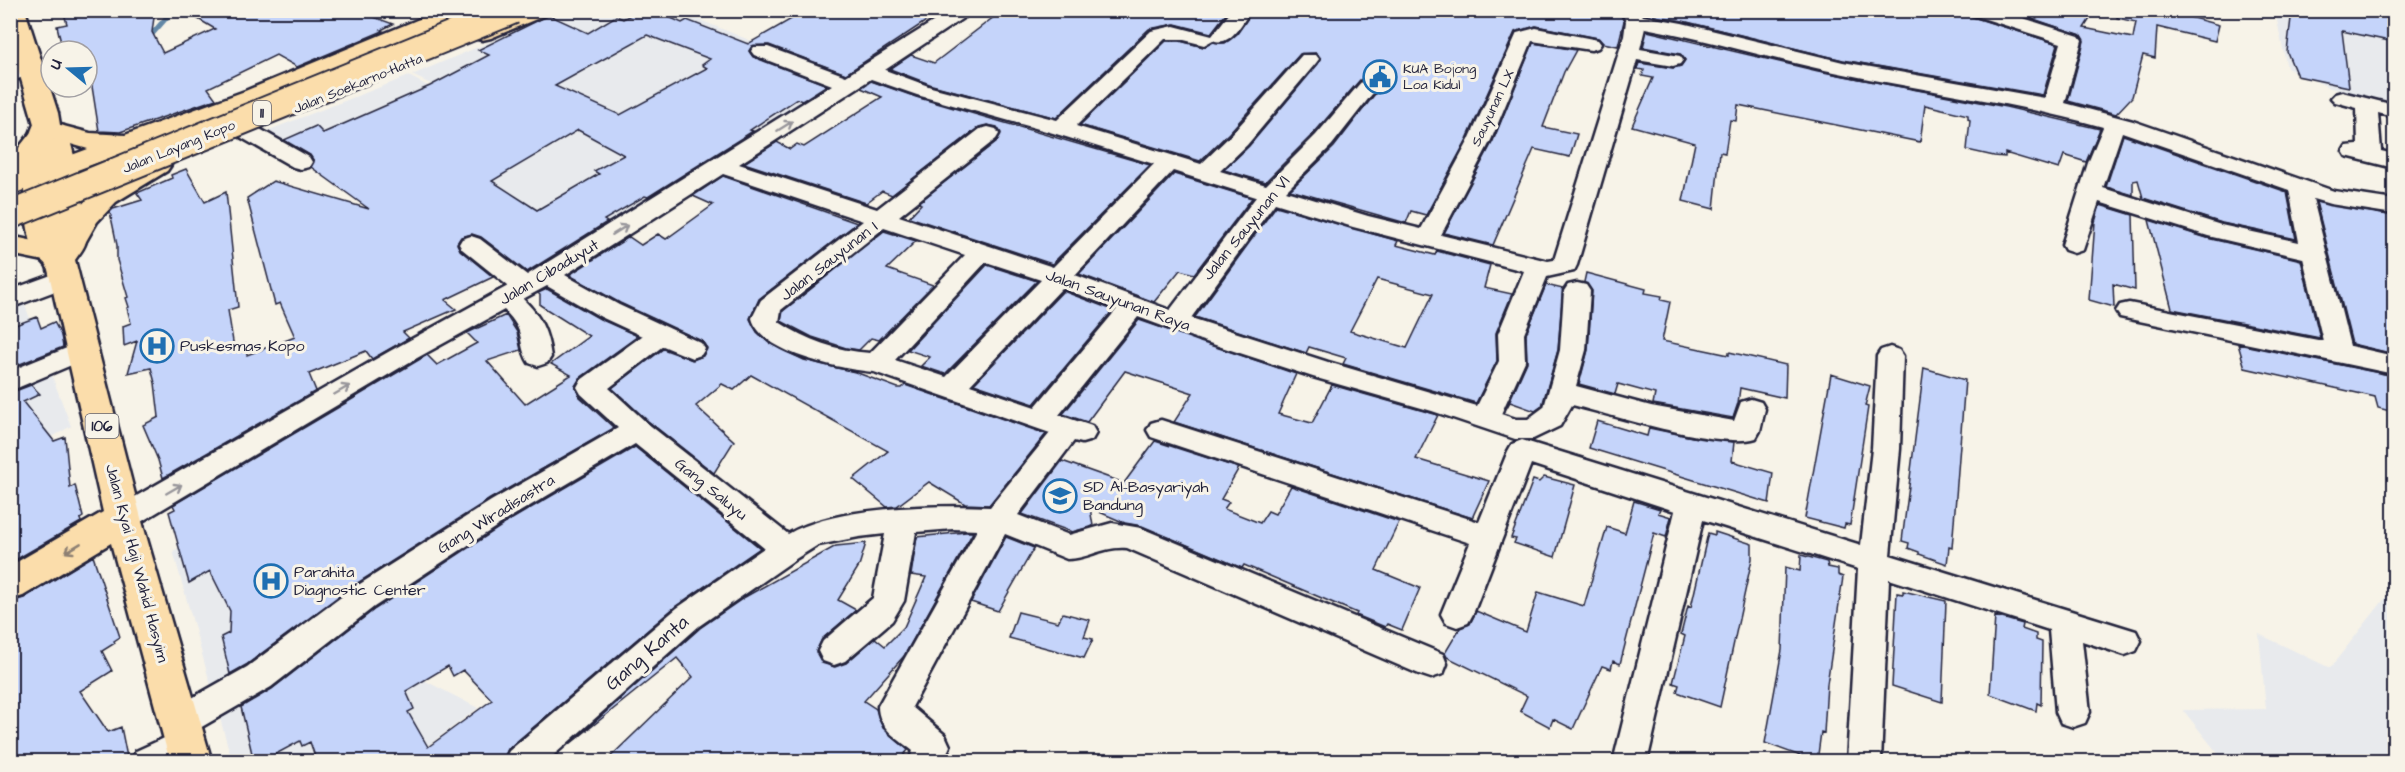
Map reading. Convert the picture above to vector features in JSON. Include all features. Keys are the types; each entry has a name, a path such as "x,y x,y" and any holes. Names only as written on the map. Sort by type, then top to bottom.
{"main road":[{"name":"Jalan Kyai Haji Wahid Hasyim","path":"14,10 21,72 48,131 52,171 67,201 61,258"},
{"name":"Jalan Soekarno-Hatta","path":"10,187 143,138 463,10"},
{"name":"Jalan Layang Kopo","path":"10,200 483,10"},
{"name":"Jalan Layang Kopo","path":"10,214 513,10"},
{"name":"Jalan Soekarno-Hatta","path":"10,225 538,10"},
{"path":"343,59 328,68 322,77 324,81 328,84 344,86 364,81"},
{"path":"10,175 48,131 102,143 143,138"},
{"path":"10,245 61,258 78,226 100,200 122,184 157,165"},
{"name":"Jalan Kyai Haji Wahid Hasyim","path":"52,171 40,212 61,258 123,518 185,743"},
{"path":"10,585 123,518"}],"street":[{"name":"Jalan Cibaduyut","path":"123,518 399,357 526,286 723,166 966,10"},
{"path":"1061,128 1158,35 1163,32 1172,32 1212,38 1242,10"},
{"path":"1977,11 2072,40 2054,106"},
{"path":"871,72 952,100 1061,128 1361,222 1548,269 1562,268 1569,257 1581,208 1629,53 1632,16 1843,68 2054,106 2115,124 2330,197 2394,207"},
{"name":"Sauyunan LX","path":"1427,239 1505,83 1524,37 1536,34 1592,44"},
{"path":"761,51 850,85"},
{"path":"1629,53 1673,60"},
{"path":"1204,173 1239,140 1309,59"},
{"name":"Jalan Sauyunan Vl","path":"1176,320 1270,194 1324,140 1369,86"},
{"path":"2342,98 2394,111"},
{"path":"2367,105 2362,153 2394,161"},
{"path":"2074,245 2080,218 2115,124"},
{"path":"243,129 301,162"},
{"path":"882,219 988,134"},
{"path":"951,388 1060,278 1168,163"},
{"name":"Jalan Sauyunan Raya","path":"723,166 1060,278 1209,334 1485,418 1518,440 1692,503 2125,641"},
{"path":"2301,187 2303,209 2339,353"},
{"path":"2091,192 2216,231 2315,254"},
{"name":"Jalan Sauyunan I","path":"876,363 855,362 828,356 774,331 767,326 765,318 770,306 882,219"},
{"path":"471,244 526,286 610,310 692,350"},
{"path":"924,762 933,746 896,716 895,706 998,519 1075,431 876,363 980,253"},
{"path":"10,300 61,258"},
{"path":"1485,418 1512,361 1511,334 1538,267"},
{"path":"526,286 525,315 536,333 538,357"},
{"path":"1457,614 1487,537 1518,440 1550,419 1557,410 1573,350 1577,291"},
{"path":"1040,419 1134,305"},
{"path":"2129,311 2394,365"},
{"name":"Gang Saluyu","path":"661,335 591,387 637,430 783,551"},
{"path":"10,382 84,350"},
{"path":"1864,762 1874,562 1886,449 1890,356"},
{"path":"1562,392 1651,416 1739,432 1748,428 1750,409"},
{"name":"Gang Wiradisastra","path":"148,762 185,743 259,677 363,598 501,509 637,430"},
{"path":"1161,430 1487,537"},
{"path":"1630,762 1692,503"},
{"name":"Gang Kanta","path":"521,762 688,617 783,551 810,535 859,525 903,520 953,517 998,519 1067,547 1075,547 1112,535 1130,536 1431,664"},
{"path":"834,651 881,612 888,601 903,520"},
{"path":"2064,622 2073,712"}],"shaded area":[{"path":"563,11 678,11 840,77 657,197 521,279 389,185 459,98 412,75"},
{"path":"2275,11 2394,11 2394,103 2330,88 2287,68"},
{"path":"409,76 454,100 322,167 259,134"},
{"path":"10,266 71,426 11,461 10,461"},
{"path":"229,521 286,609 478,708 407,761 232,761 173,551"},
{"path":"2394,587 2394,761 2224,761 2183,710 2266,709 2259,634 2330,668"}],"building":[{"path":"63,10 155,10 152,32 163,53 215,29 183,10 355,10 393,24 381,30 383,31 297,67 276,55 208,88 216,99 120,132 99,131 94,99 99,99 99,39 60,39 57,26 67,24"},
{"path":"640,10 653,10 682,23 687,20 748,44 807,10 825,14 830,10 943,10 846,74 769,45 752,46 749,51 753,57 827,85 802,101 797,99 750,130 753,131 648,197 645,196 604,220 607,222 527,272 481,237 472,234 461,237 457,243 460,250 493,277 445,300 456,309 403,332 409,338 372,359 366,351 309,374 316,391 163,478 143,425 159,417 151,368 128,373 137,341 124,346 123,326 131,323 127,308 129,307 126,298 128,297 117,260 117,245 110,212 113,209 142,200 137,193 172,178 171,175 186,169 205,202 226,192 238,307 228,310 234,348 246,344 247,355 295,337 280,303 275,305 247,198 273,181 369,209 311,167 314,161 310,155 284,140 316,126 323,133 430,86 489,55 478,50 549,15 588,33 616,16 623,19","holes":["647,35 710,59 702,65 707,68 620,115 555,86","578,130 624,155 594,171 599,174 537,210 492,181"]},
{"path":"1003,10 1229,10 1211,33 1175,24 1149,29 1056,118 932,85 890,69 911,55 934,63"},
{"path":"1253,10 1618,10 1624,21 1618,46 1603,43 1598,38 1536,26 1515,32 1467,139 1426,215 1411,211 1406,223 1290,190 1334,147 1378,90 1381,85 1377,79 1368,77 1360,80 1314,133 1265,182 1224,170 1249,146 1318,64 1321,59 1316,53 1300,54 1229,133 1200,161 1080,125 1166,41 1180,41 1203,47 1213,42 1225,43 1237,34"},
{"path":"1642,10 1966,10 1969,16 2058,44 2043,95 1843,60 1683,21 1644,14"},
{"path":"2007,10 2078,10 2093,14 2084,28 2133,38 2136,22 2117,18 2118,10 2163,10 2219,25 2215,41 2157,27 2155,58 2143,55 2132,97 2116,114 2068,101 2084,41 2081,35"},
{"path":"2292,10 2394,10 2394,42 2342,31 2349,87 2297,76 2287,52"},
{"path":"1647,31 1818,71 2006,107 2100,129 2086,162 2064,155 2059,169 2005,153 2005,157 1967,150 1970,120 1968,115 1925,105 1920,142 1738,105 1736,121 1730,120 1725,153 1720,152 1714,209 1683,201 1695,143 1632,126 1653,78 1642,76 1644,70 1637,69 1639,63 1673,68 1681,66 1685,60 1680,54 1643,47"},
{"path":"1533,43 1576,50 1564,72 1543,127 1577,134 1570,157 1534,149 1493,245 1444,233 1493,141"},
{"path":"871,81 916,97 1150,165 1052,264 909,217 921,204 918,203 997,141 1001,133 997,127 987,125 979,127 892,195 882,191 866,203 744,163 777,142 790,149 797,144 804,147 882,97 861,88"},
{"path":"2123,135 2287,192 2296,239 2222,223 2143,198 2138,180 2133,181 2133,195 2106,187"},
{"path":"1174,174 1252,198 1194,274 1180,270 1154,302 1079,274"},
{"path":"723,176 857,223 759,299 750,319 757,332 769,343 804,360 855,372 898,388 905,385 1046,434 989,505 965,504 929,482 897,506 887,507 853,479 888,451 751,375 734,390 722,384 696,406 734,441 714,473 648,421 612,388 663,349 693,360 703,356 707,348 702,341 620,303 569,275 629,237 641,245 658,234 666,239 713,205 693,196"},
{"path":"2316,202 2394,216 2394,354 2352,344"},
{"path":"2100,205 2133,215 2135,290 2113,284 2114,307 2089,300 2095,222"},
{"path":"1276,206 1398,241 1396,245 1435,255 1437,251 1490,265 1484,288 1512,294 1496,333 1497,361 1476,403 1343,364 1346,358 1309,347 1306,353 1195,317","holes":["1377,279 1433,294 1407,348 1350,331"]},
{"path":"2149,220 2207,238 2301,260 2320,338 2172,309"},
{"path":"884,231 916,241 887,269 933,285 879,340 871,338 859,350 846,348 812,337 781,321 783,311"},
{"path":"987,265 1037,281 945,374 921,366 930,357 908,350"},
{"path":"1586,273 1646,289 1645,293 1662,296 1661,300 1670,302 1662,341 1729,355 1729,352 1786,365 1785,398 1740,388 1733,418 1653,404 1655,394 1618,384 1615,394 1579,384 1588,350 1592,291 1584,282"},
{"path":"1546,285 1563,289 1558,350 1542,406 1535,411 1510,402 1505,411 1527,362 1526,334"},
{"path":"547,289 600,319 638,336 580,378 575,386 579,396 614,428 490,499 351,587 246,665 230,674 221,637 229,633 230,611 210,571 189,583 169,512 175,509 173,505 427,355 437,365 477,343 467,333 506,315 517,332 521,350 487,361 525,404 571,375 551,364 589,336 540,305 538,293"},
{"path":"1063,291 1113,310 1034,404 974,384"},
{"path":"37,317 41,328 54,322 61,335 63,347 10,368 10,327"},
{"path":"1139,320 1296,374 1278,414 1312,423 1332,385 1438,415 1416,459 1489,481 1472,518 1174,422 1193,393 1125,371 1087,422 1063,414"},
{"path":"2238,344 2394,376 2394,412 2378,408 2375,397 2245,368"},
{"path":"1924,368 1965,380 1952,548 1949,547 1947,564 1919,554 1908,548 1909,543 1902,541"},
{"path":"1831,374 1870,386 1865,406 1868,407 1850,525 1845,524 1844,528 1805,518"},
{"path":"31,385 40,394 23,402 54,441 65,437 70,488 75,485 83,517 80,519 81,522 10,563 10,393"},
{"path":"1597,421 1647,436 1649,428 1692,437 1734,442 1732,461 1773,473 1769,503 1589,448"},
{"path":"1155,441 1239,468 1221,499 1229,502 1224,509 1260,523 1268,511 1275,514 1291,486 1399,522 1376,570 1420,588 1402,630 1387,624 1385,627 1244,565 1242,568 1142,526 1125,523 1090,508 1093,526 1072,532 1022,514 1062,461 1124,483"},
{"path":"635,447 760,548 676,606 508,749 502,762 317,762 310,742 302,746 300,741 261,762 254,762 241,707 272,689 375,609 512,519","holes":["448,666 453,676 463,670 492,700 428,747 408,712 414,709 406,691"]},
{"path":"1544,477 1575,485 1555,557 1514,543 1516,539 1511,538 1533,480 1539,482"},
{"path":"1634,501 1660,509 1658,513 1671,517 1666,537 1654,533 1620,664 1613,661 1611,669 1602,666 1573,729 1553,719 1550,727 1520,711 1527,696 1447,657 1445,653 1460,628 1470,624 1476,611 1526,632 1538,592 1584,606 1607,527 1625,533"},
{"path":"973,532 904,656 864,701 876,709 883,728 908,750 898,762 605,762 693,677 677,658 570,744 700,628 745,597 836,546 866,543 859,566 838,600 856,610 822,639 816,652 822,663 835,667 846,663 875,638 885,646 904,627 926,577 911,575 917,537"},
{"path":"1715,532 1752,544 1752,559 1720,707 1677,692 1679,685 1673,683 1685,636 1681,634 1688,606 1691,607 1708,533 1715,535"},
{"path":"1006,537 1034,548 998,611 971,602"},
{"path":"1801,555 1827,562 1828,567 1838,569 1838,575 1843,577 1827,684 1824,733 1821,732 1817,762 1765,743 1782,650 1785,567 1800,571"},
{"path":"93,556 120,637 102,651 112,671 80,691 108,732 121,727 128,762 10,762 10,602 24,598"},
{"path":"1903,591 1946,601 1942,702 1892,686 1897,593 1903,594"},
{"path":"1018,612 1058,622 1063,613 1090,620 1084,637 1093,639 1084,658 1009,638"},
{"path":"1995,616 2023,624 2022,629 2036,634 2036,640 2042,642 2041,705 2037,703 2036,711 1990,694"}],"waterway":[{"path":"147,40 173,10"}],"place":[{"name":"KUA Bojong Loa Kidul","path":"1380,77"},
{"name":"Puskesmas Kopo","path":"157,346"},
{"name":"SD Al-Basyariyah Bandung","path":"1060,496"},
{"name":"Parahita Diagnostic Center","path":"271,581"}]}
